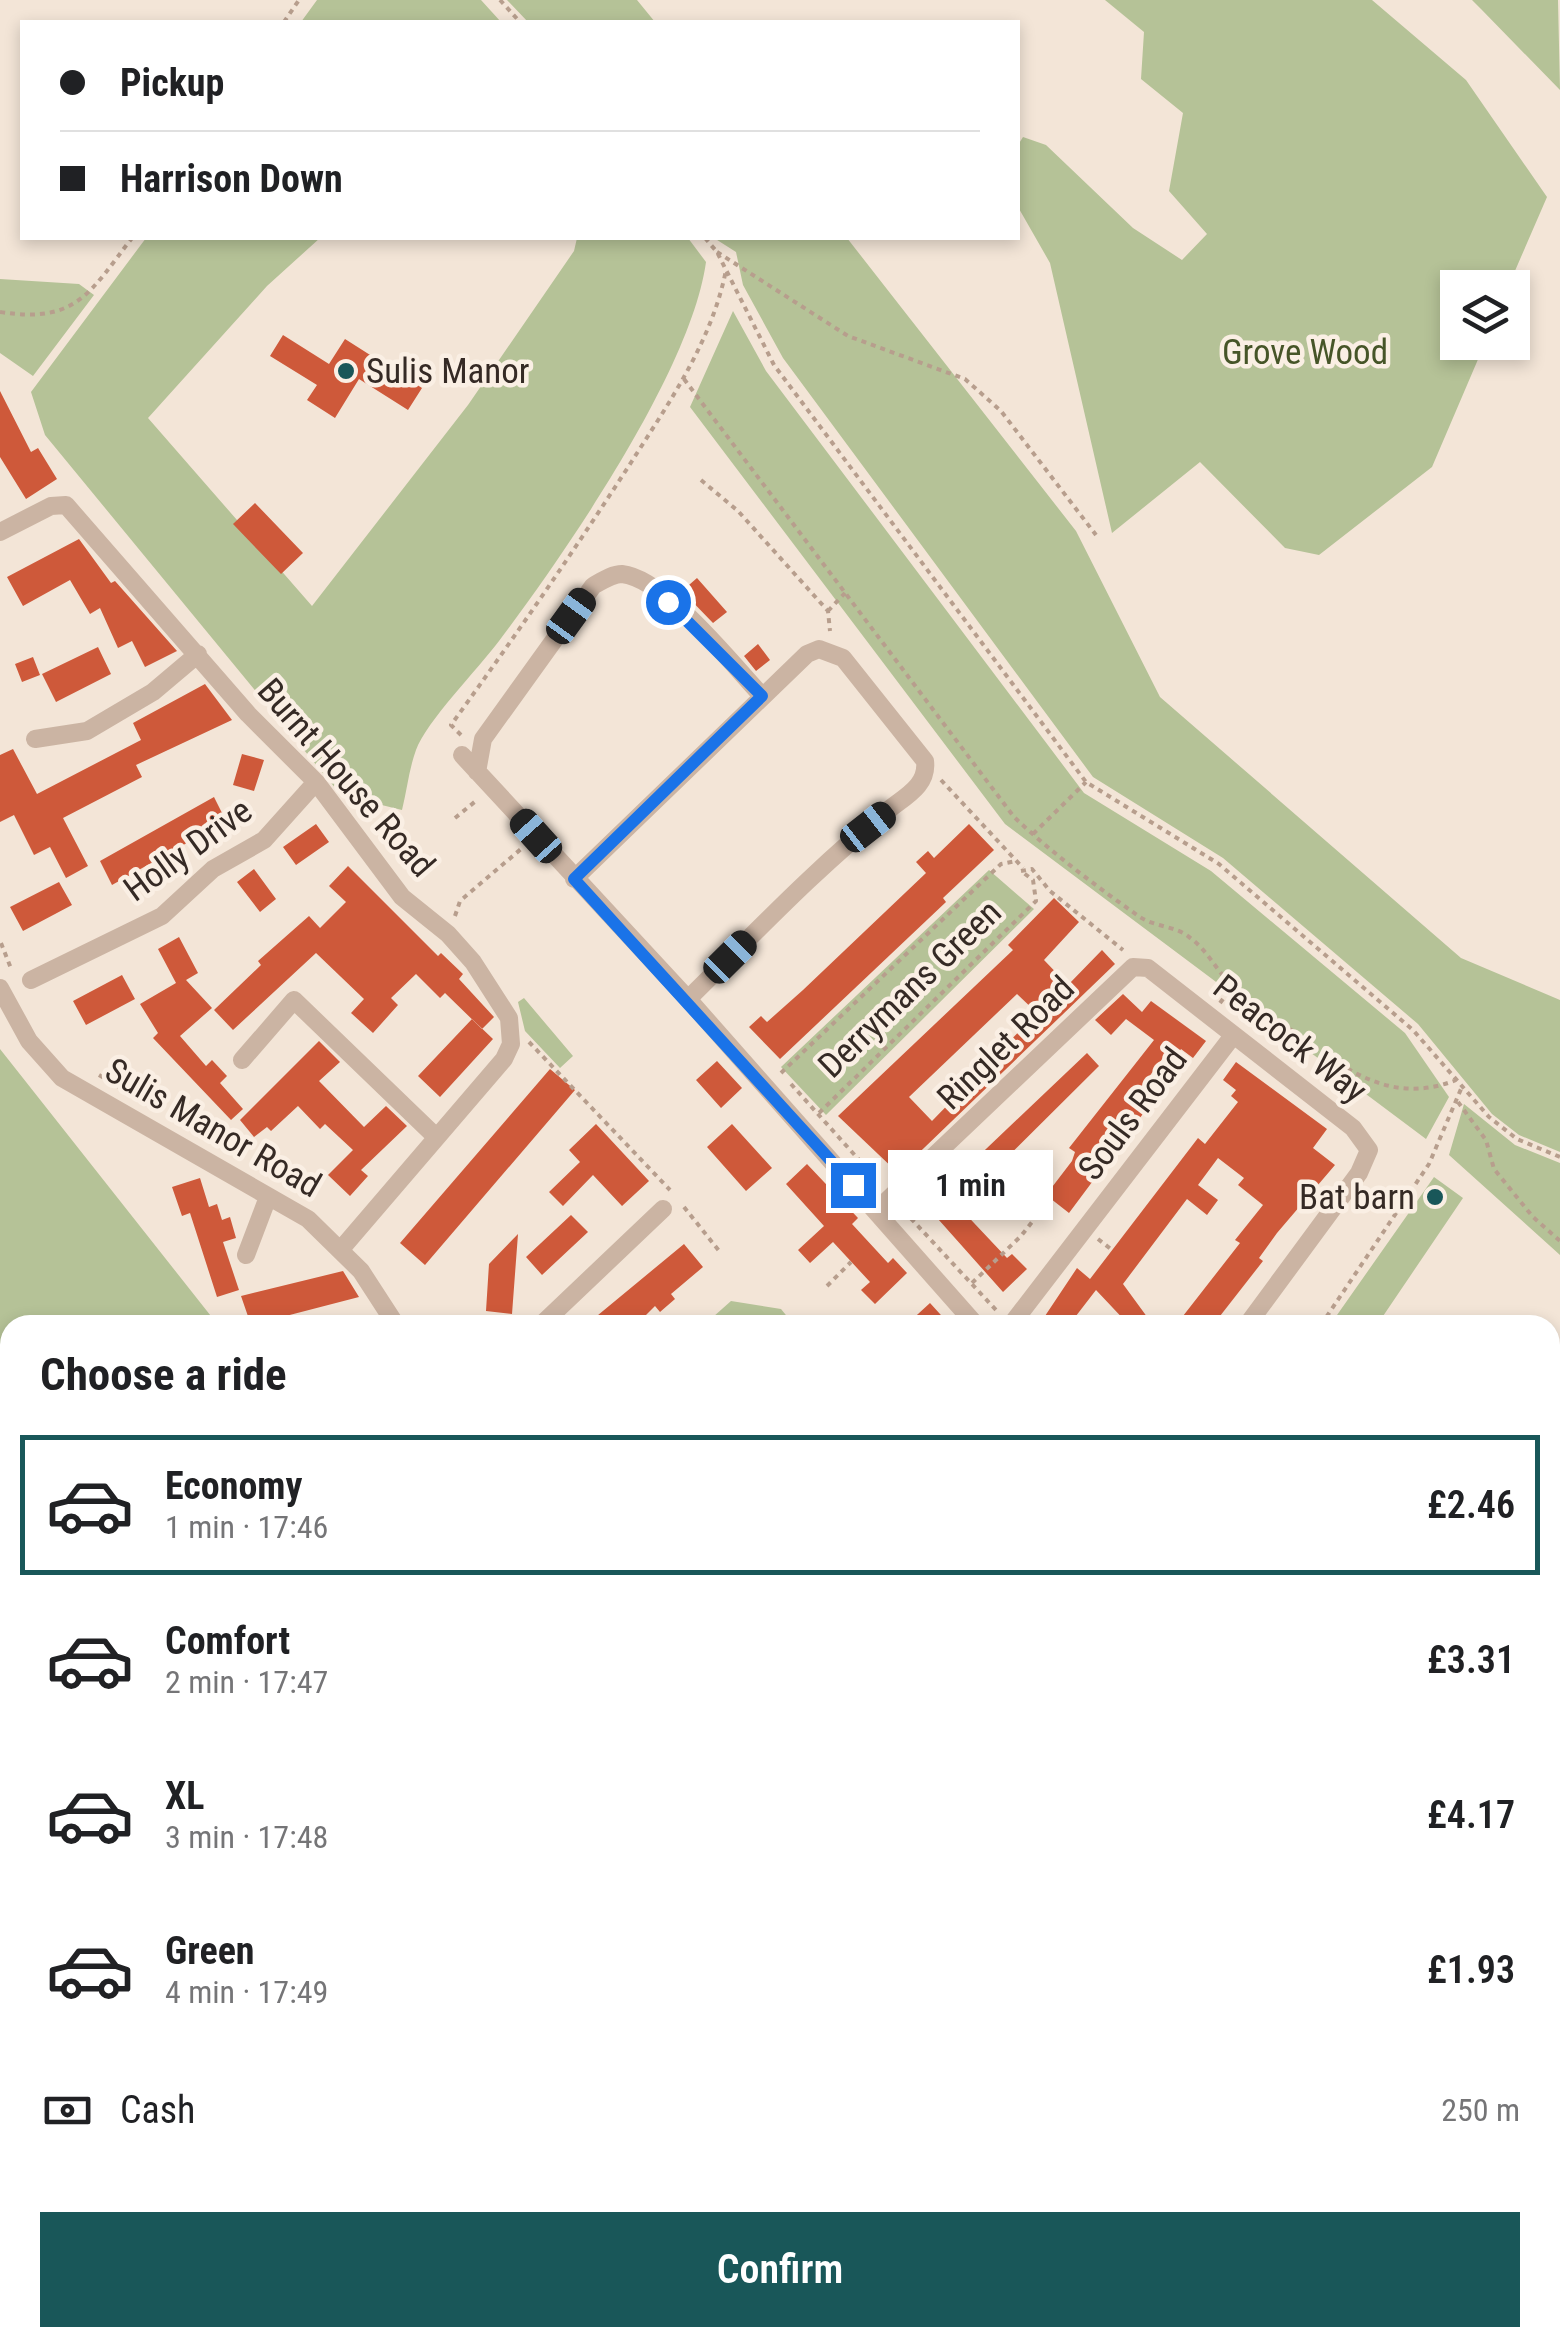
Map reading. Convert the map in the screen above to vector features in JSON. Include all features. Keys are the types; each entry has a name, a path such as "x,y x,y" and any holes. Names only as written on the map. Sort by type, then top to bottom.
{"street":[{"name":"Burnt House Road","path":"0,532 51,506 66,505 106,556 248,714 316,782 384,878 448,934 502,1004 512,1031"},
{"path":"762,696 685,615 651,588 623,574 594,586 470,753 477,772 688,999 967,1315"},
{"path":"574,879 807,654 832,651 843,658 926,762 927,772 918,787 842,847 688,999"},
{"path":"35,739 87,731 153,692 198,654"},
{"name":"Holly Drive","path":"16,984 162,916 213,868 264,840 316,782"},
{"name":"Peacock Way","path":"1135,966 1148,968 1352,1128 1369,1150 1359,1174 1253,1315"},
{"name":"Ringlet Road","path":"876,1211 1135,966"},
{"name":"Sulis Manor Road","path":"16,984 29,1041 62,1078 308,1218 342,1248 391,1315"},
{"path":"242,1060 294,1000 434,1134"},
{"path":"342,1248 434,1134 504,1059 512,1031"},
{"name":"Souls Road","path":"1019,1315 1232,1037"},
{"path":"246,1255 268,1198"},
{"path":"551,1315 662,1208"}],"path":[{"path":"500,0 518,20"},
{"path":"0,312 54,312 83,300 130,240"},
{"path":"707,240 717,252 774,365 1086,782 1219,864 1413,1030 1489,1118 1517,1139 1560,1157"},
{"path":"717,252 848,336 965,379 1001,411 1096,535"},
{"path":"470,753 451,726 559,575 684,379 720,300 726,270"},
{"path":"684,379 1014,817 1142,918 1186,934 1210,955 1232,987 1353,1076 1396,1086 1440,1086 1456,1080"},
{"path":"701,480 738,510 828,610 832,651"},
{"path":"828,610 846,594"},
{"path":"926,762 1016,862 1032,869 1050,891 1120,945 1135,966"},
{"path":"1033,834 1086,782"},
{"path":"454,818 492,788"},
{"path":"448,934 460,901 536,836"},
{"name":"Derrymans Green","path":"781,1073 1001,865 1016,862"},
{"name":"Derrymans Green","path":"819,1113 1036,901 1036,887 1023,868"},
{"path":"1,943 16,984"},
{"path":"512,1031 533,1042 637,1151 720,1252"},
{"path":"96,1074 126,1089 155,1131"},
{"path":"1328,1315 1428,1164 1462,1086"},
{"path":"1457,1100 1486,1140 1494,1169 1533,1217 1560,1241"},
{"path":"954,1300 1021,1236 1044,1207"},
{"path":"827,1286 852,1262"}],"green space":[{"path":"317,0 481,0 499,20 302,20"},
{"path":"507,0 637,0 653,20 526,20"},
{"name":"Grove Wood","path":"1105,0 1372,0 1466,80 1547,197 1515,270 1440,270 1440,360 1478,360 1432,467 1319,555 1285,548 1200,462 1112,533 1050,263 1020,210 1020,142 1023,137 1046,145 1133,228 1182,260 1207,234 1169,191 1183,113 1141,79 1144,32"},
{"path":"1472,0 1558,0 1560,90 1481,9"},
{"path":"145,240 318,240 267,286 148,418 312,606 468,405 574,251 577,240 690,240 706,262 696,306 652,406 558,560 422,738 402,810 341,795 45,435 31,392"},
{"path":"717,240 849,240 1076,531 1160,697 1461,958 1560,1000 1560,1152 1519,1135 1492,1114 1418,1024 1223,858 1093,777 783,358 743,285 736,252"},
{"path":"0,279 79,284 94,295 33,376 0,353"},
{"path":"733,311 766,371 1084,793 1211,871 1405,1033 1449,1097 1426,1139 1005,824 690,407"},
{"path":"989,870 1034,909 826,1115 781,1067"},
{"path":"524,998 573,1056 560,1068 525,1031 518,1002"},
{"path":"0,1049 210,1315 0,1315"},
{"path":"1464,1104 1515,1145 1560,1163 1560,1255 1449,1155"},
{"path":"1434,1177 1463,1198 1384,1315 1337,1315"},
{"path":"731,1301 781,1309 786,1315 715,1315"}],"building":[{"name":"Sulis Manor","path":"283,335 329,364 345,339 422,388 408,410 359,379 335,418 307,400 317,385 270,356"},
{"path":"0,391 31,452 38,448 57,479 26,499 0,457"},
{"path":"255,503 303,553 281,574 233,524"},
{"path":"79,539 111,583 115,581 177,651 145,667 132,641 118,648 100,608 90,614 70,580 23,606 7,577"},
{"path":"697,578 727,612 713,623 682,591"},
{"path":"758,644 770,660 756,671 744,656"},
{"path":"98,647 111,674 56,702 42,674"},
{"path":"33,657 40,675 22,682 15,664"},
{"path":"205,684 232,720 136,765 142,777 63,818 88,866 66,878 50,847 34,855 14,815 0,822 0,755 13,749 37,794 141,740 133,723"},
{"path":"242,754 264,760 254,791 233,785"},
{"path":"214,797 226,821 112,885 100,861"},
{"path":"316,824 329,842 296,865 283,847"},
{"path":"969,824 994,850 943,898 946,902 780,1059 749,1027 761,1016 767,1022 803,990 926,873 916,862 928,851 934,858"},
{"path":"348,866 438,956 441,953 463,974 459,979 494,1017 482,1029 445,993 440,998 416,974 391,998 398,1005 373,1033 351,1013 364,999 316,953 233,1030 214,1010 261,965 258,961 309,916 320,928 346,902 329,886"},
{"path":"254,869 276,899 260,912 237,882"},
{"path":"59,882 72,905 23,931 10,907"},
{"path":"1054,898 1079,922 1044,960 1068,985 1102,950 1115,964 898,1173 838,1116 1013,950 1008,945","holes":["1017,994 1037,1013 932,1121 909,1097"]},
{"path":"179,937 198,973 186,980 212,1008 180,1036 206,1066 212,1060 227,1076 220,1083 243,1109 231,1120 153,1038 158,1033 140,1004 176,983 158,949"},
{"path":"122,975 135,999 86,1025 73,1001"},
{"path":"1123,994 1142,1012 1151,1001 1206,1041 1193,1058 1181,1049 1176,1057 1168,1051 1140,1089 1154,1099 1069,1213 1046,1195 1072,1161 1075,1152 1069,1148 1154,1040 1126,1019 1111,1035 1095,1020"},
{"path":"472,1019 493,1039 440,1097 418,1076"},
{"path":"319,1041 340,1062 319,1081 364,1127 386,1106 407,1126 361,1170 368,1176 350,1196 328,1175 353,1150 325,1124 320,1129 298,1106 271,1131 267,1127 254,1137 240,1120"},
{"path":"1087,1053 1099,1066 958,1206 1007,1258 1012,1254 1027,1269 1003,1292 914,1192 931,1176 944,1189"},
{"path":"717,1061 742,1088 721,1108 696,1080"},
{"path":"1236,1062 1327,1129 1313,1148 1335,1165 1277,1233 1259,1258 1263,1261 1221,1315 1184,1315 1240,1243 1235,1240 1263,1205 1238,1185 1244,1178 1218,1158 1198,1185 1218,1200 1207,1215 1187,1199 1123,1284 1146,1315 1120,1315 1096,1290 1077,1315 1046,1315 1077,1268 1090,1279 1198,1138 1205,1144 1238,1102 1231,1096 1236,1090 1223,1080"},
{"path":"550,1069 575,1090 425,1265 400,1243"},
{"path":"596,1124 649,1181 622,1206 593,1175 563,1206 549,1192 580,1162 569,1150"},
{"path":"732,1124 772,1168 746,1191 707,1147"},
{"path":"807,1164 858,1218 852,1224 888,1263 893,1258 907,1273 875,1304 861,1290 870,1282 833,1242 810,1263 798,1250 824,1226 786,1184"},
{"path":"200,1178 209,1207 217,1204 222,1220 230,1217 236,1238 223,1242 239,1290 217,1297 190,1213 182,1216 172,1187"},
{"path":"571,1215 588,1232 542,1275 526,1257"},
{"path":"518,1234 512,1314 486,1311 489,1264"},
{"path":"684,1244 703,1267 671,1294 675,1299 660,1312 655,1306 646,1315 598,1315"},
{"path":"343,1271 359,1297 290,1315 248,1315 241,1296"},
{"path":"930,1303 941,1315 917,1315"}],"place":[{"name":"Sulis Manor","path":"346,371"},
{"name":"Bat barn","path":"1435,1197"}],"route":[{"path":"668,602 762,696 574,879 688,999 853,1185"}]}
